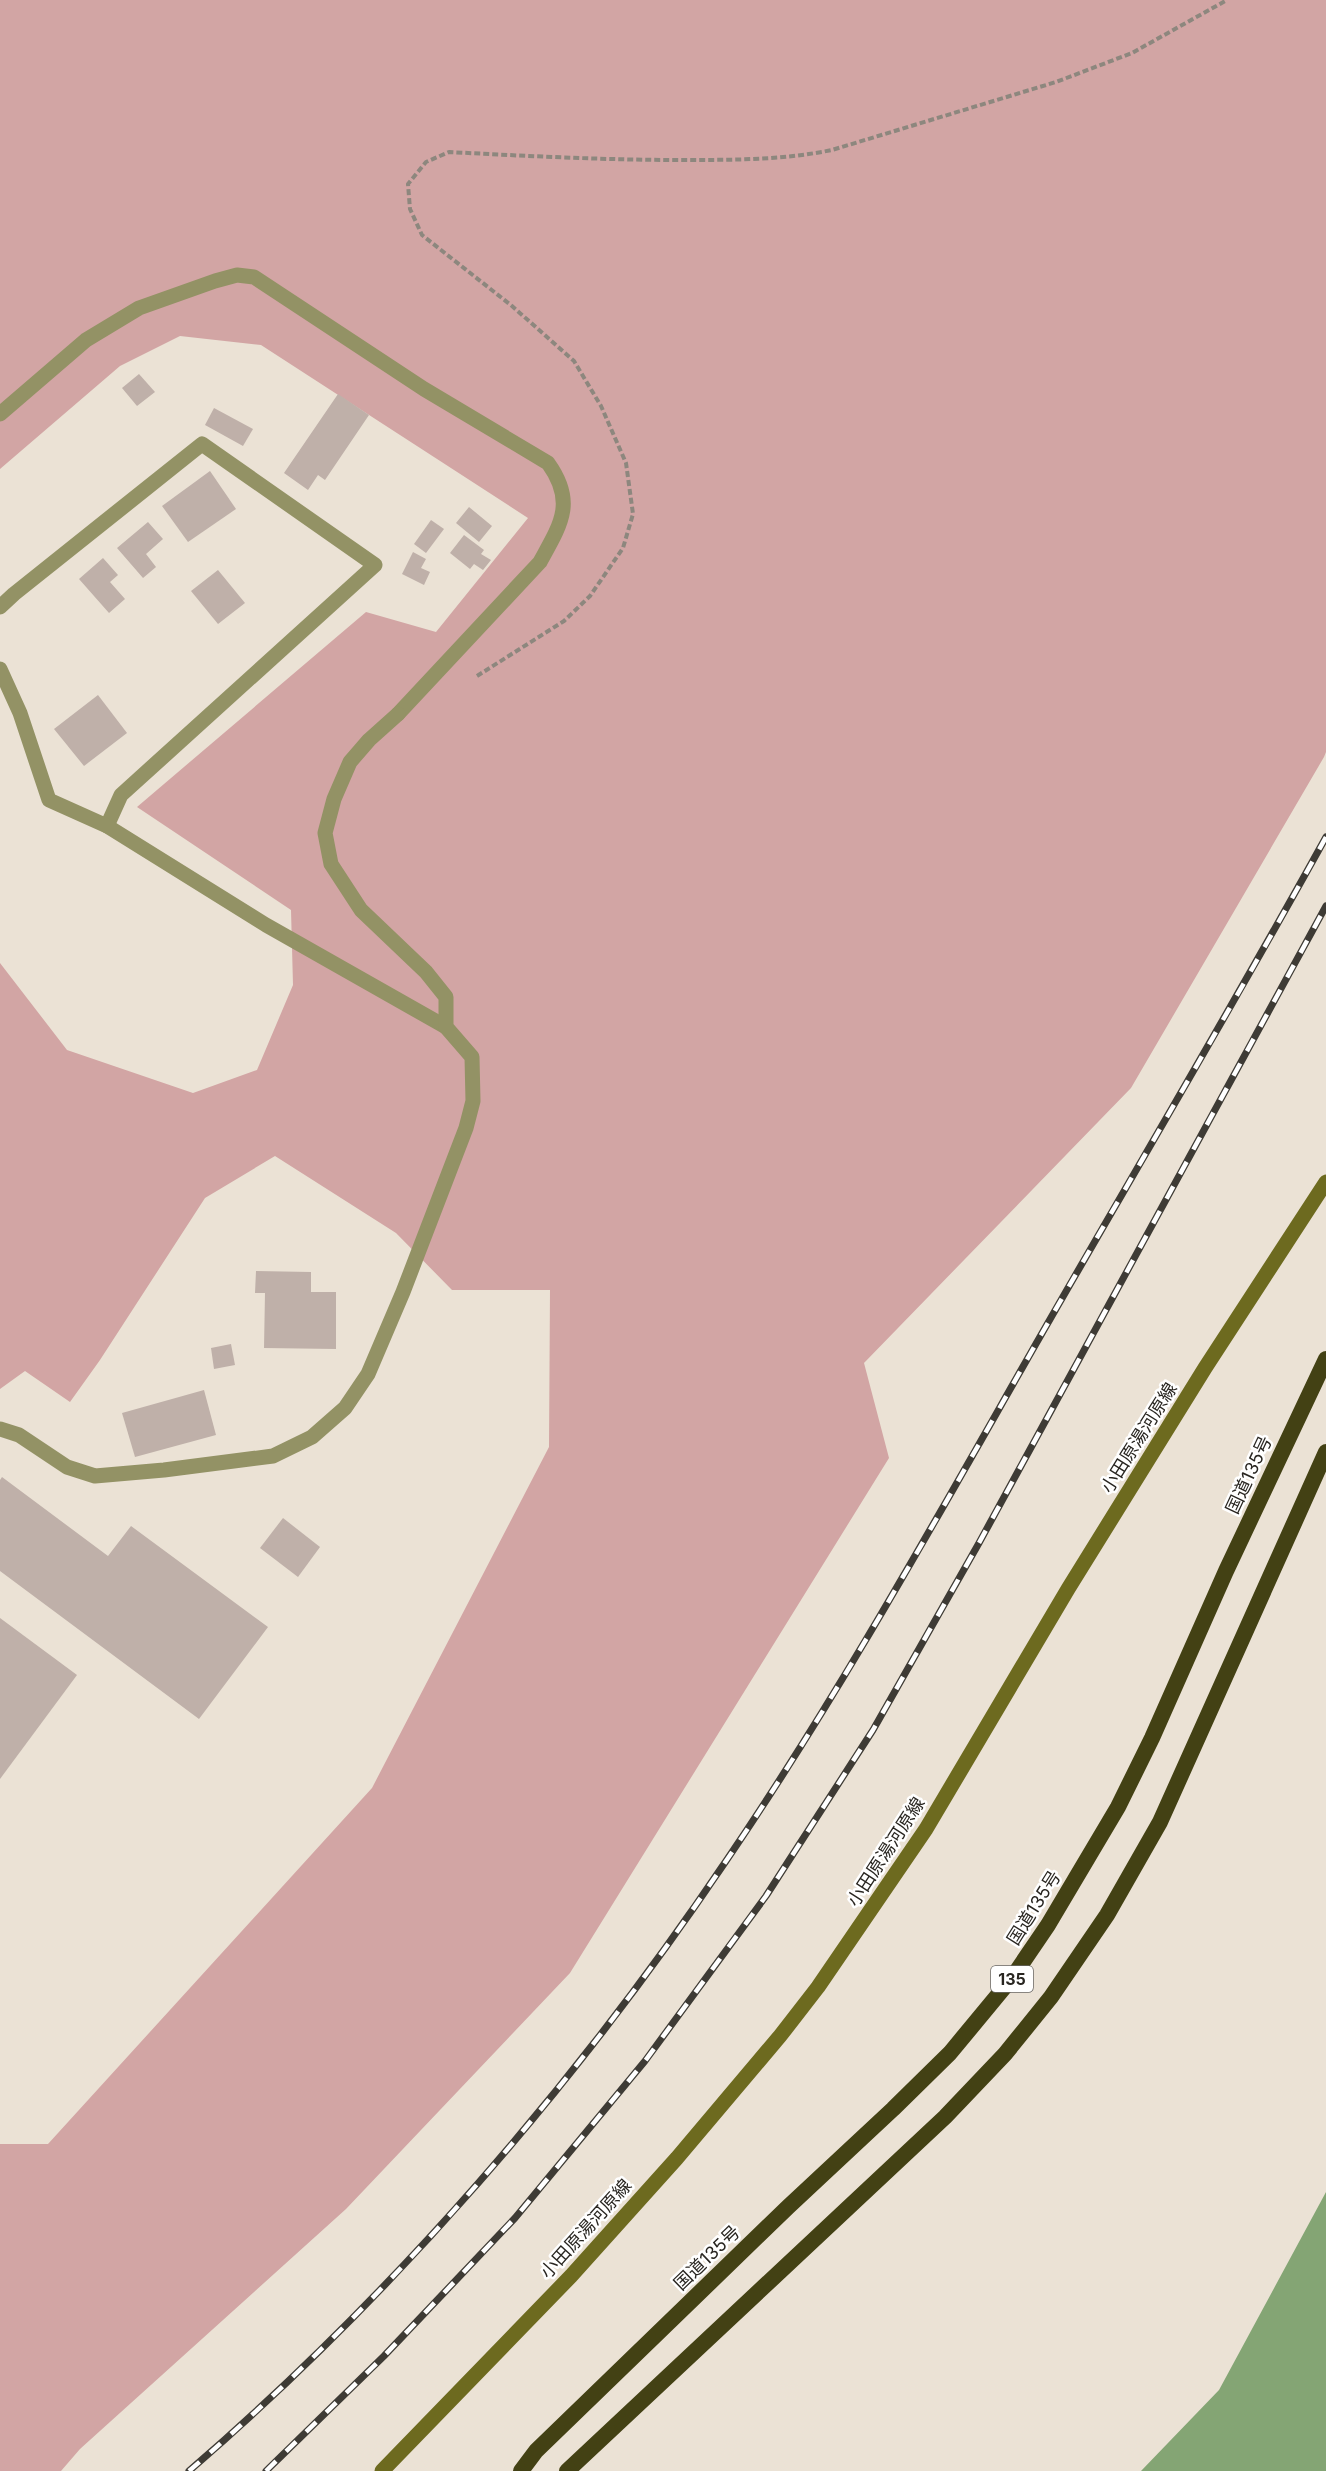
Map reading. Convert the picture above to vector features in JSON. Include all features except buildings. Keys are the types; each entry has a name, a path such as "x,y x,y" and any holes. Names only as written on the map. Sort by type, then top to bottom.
{"highway":[{"name":"国道135号","path":"521,2471 536,2451 655,2334 950,2053 1012,1978 1048,1925 1128,1787 1326,1359"},
{"name":"135","path":"567,2471 945,2117 1005,2054 1051,1997 1101,1924 1160,1822 1326,1452"}],"main road":[{"name":"小田原湯河原線","path":"382,2471 571,2276 647,2192 773,2045 818,1987 926,1828 1068,1589 1205,1368 1326,1182"}],"street":[{"path":"0,414 86,340 114,321 139,308 237,275 254,277 268,285 424,389 548,463 563,492 564,509 555,535 540,562 350,762 334,799 326,833 331,864 361,910 426,972 446,997 446,1027"},
{"path":"0,607 202,444 375,565 122,795 107,826"},
{"path":"0,669 20,713 49,800 107,826 266,925 446,1027 472,1057 474,1101 466,1128 403,1292 368,1374 345,1408 312,1437 273,1455 164,1470 95,1476 67,1467 19,1435 0,1429"}],"path":[{"path":"474,678 564,621 590,596 623,548 633,514 626,463 601,406 574,361 512,306 422,235 410,209 408,184 426,162 449,152 620,160 729,160 805,155 832,150 1056,82 1132,53 1227,0"}],"shaded area":[{"path":"0,0 1326,0 1326,752 1324,757 1131,1088 864,1363 889,1458 570,1973 346,2209 80,2449 61,2471 0,2471 0,2144 48,2144 372,1788 549,1447 550,1290 452,1290 396,1233 275,1156 205,1198 100,1360 70,1402 25,1371 0,1389 0,963 67,1050 193,1093 257,1070 293,985 291,910 137,807 366,612 436,632 528,518 261,345 180,336 120,366 0,469"},
{"path":"1326,2192 1326,2471 1141,2471 1219,2390"}],"railway":[{"path":"189,2471 338,2333 409,2260 477,2184 544,2106 607,2026 726,1861 810,1732 889,1601 1326,837"},
{"path":"266,2471 384,2356 515,2218 645,2061 766,1896 873,1730 979,1543 1326,906"}]}
